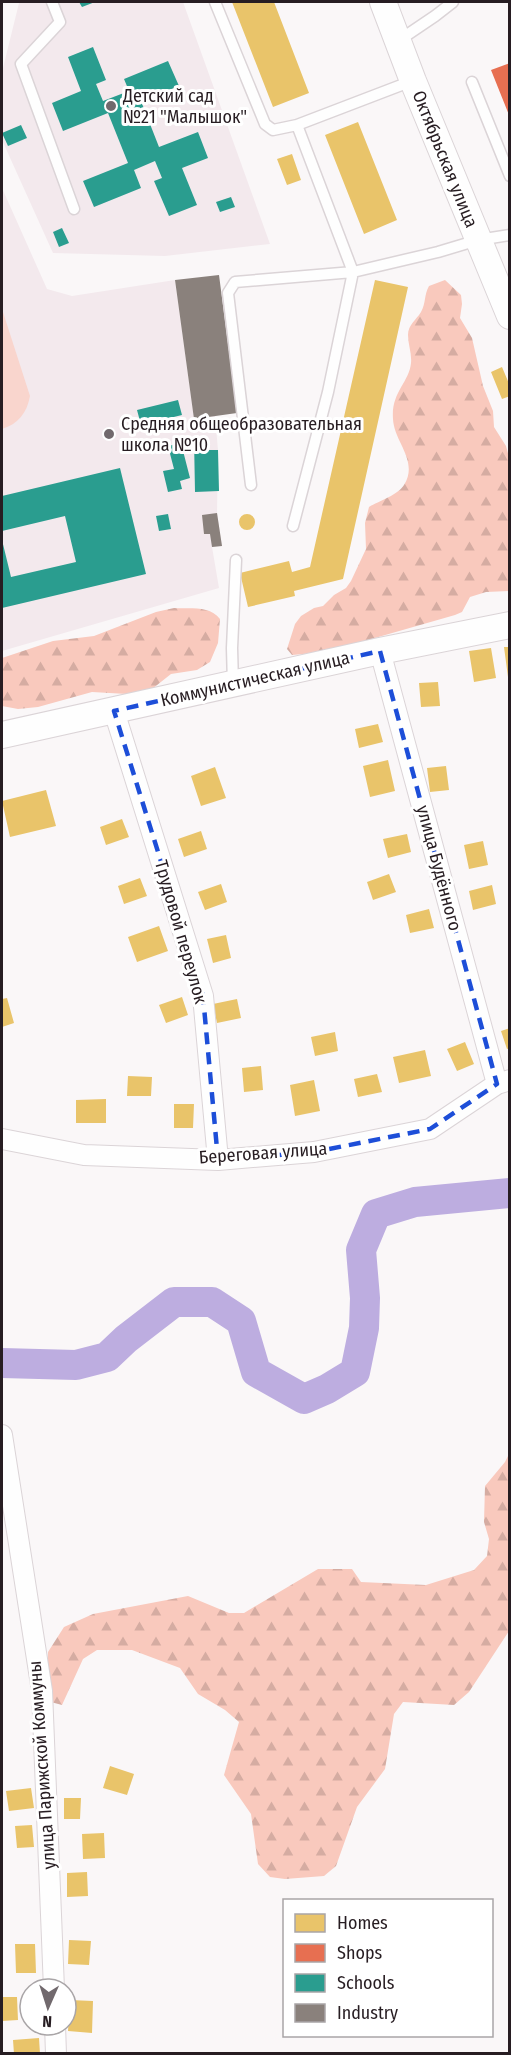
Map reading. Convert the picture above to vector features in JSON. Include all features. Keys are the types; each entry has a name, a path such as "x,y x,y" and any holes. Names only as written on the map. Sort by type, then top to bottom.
{"street":[{"name":"Октябрьская улица","path":"383,2 413,81 510,316"},
{"name":"Коммунистическая улица","path":"2,735 380,651 510,625"},
{"name":"улица Будённого","path":"380,651 503,1082"},
{"name":"Трудовой переулок","path":"114,711 203,996 218,1160"},
{"name":"Береговая улица","path":"2,1139 84,1155 218,1160 314,1152 430,1129 503,1082"},
{"name":"улица Парижской Коммуны","path":"2,1435 42,1691 54,1977"},
{"path":"55,2037 56,2054"}],"lane":[{"path":"52,2 60,22 21,64 74,209"},
{"path":"215,2 265,124 273,130 297,125 413,81"},
{"path":"398,41 453,2"},
{"path":"472,82 510,176"},
{"path":"293,526 327,392 353,272 297,125"},
{"path":"251,485 228,294 235,282 353,272 478,240 510,235"},
{"path":"233,684 232,648 236,560"}],"highlighted area":[{"path":"380,651 497,1084 430,1129 314,1152 218,1160 203,996 114,711"}],"shaded area":[{"name":"Детский сад №21 \"Малышок\"","path":"21,2 183,2 270,244 165,256 53,253 2,140 2,72"},
{"name":"Средняя общеобразовательная школа №10","path":"2,188 47,289 72,296 175,280 194,418 215,416 218,450 217,513 222,546 212,547 219,588 2,651"},
{"path":"2,309 30,396 27,408 21,417 2,429"}],"green space":[{"path":"445,280 461,295 460,318 472,338 483,386 493,411 494,427 506,446 509,457 509,591 486,592 470,597 462,612 455,615 326,652 292,655 287,649 295,624 301,616 314,608 323,606 334,595 346,588 351,581 366,549 365,523 369,507 401,489 408,476 407,460 394,427 393,410 397,395 410,370 409,328 423,309 429,286"},
{"path":"174,608 205,610 220,619 218,643 210,662 197,670 171,674 147,693 92,692 38,707 18,709 2,706 2,658 53,641 94,636 156,612"},
{"path":"509,1454 509,1631 469,1692 454,1705 403,1702 394,1714 385,1769 357,1807 336,1866 324,1876 285,1879 270,1877 258,1864 251,1814 224,1775 239,1722 225,1710 198,1694 180,1668 132,1650 97,1650 83,1659 62,1705 47,1701 48,1652 64,1627 93,1614 188,1596 229,1613 244,1613 318,1569 352,1569 361,1582 426,1585 474,1570 487,1556 489,1539 484,1522 485,1486"}],"building: Homes":[{"path":"232,2 274,2 309,93 273,107"},
{"path":"358,122 397,220 364,234 325,135"},
{"path":"292,154 301,180 287,185 277,159"},
{"path":"375,280 408,287 343,579 294,591 295,596 248,607 240,573 289,561 292,572 310,567"},
{"path":"502,367 510,386 510,396 502,399 491,372"},
{"path":"244,514 250,514 255,522 253,528 244,530 239,525 239,519"},
{"path":"504,647 510,647 510,677 508,677"},
{"path":"491,648 496,678 474,682 469,651"},
{"path":"438,682 440,706 421,707 419,683"},
{"path":"378,724 383,742 359,748 355,729"},
{"path":"388,760 395,791 370,797 363,766"},
{"path":"446,766 449,790 430,792 427,768"},
{"path":"215,767 226,798 201,806 191,776"},
{"path":"46,790 56,826 10,837 2,801"},
{"path":"122,819 129,837 106,845 100,827"},
{"path":"201,831 207,849 184,857 178,839"},
{"path":"407,834 411,852 388,858 383,839"},
{"path":"483,841 488,865 469,869 464,845"},
{"path":"389,874 396,892 373,900 367,882"},
{"path":"140,878 147,896 124,904 118,886"},
{"path":"221,884 227,902 205,910 198,892"},
{"path":"492,885 496,904 473,910 469,891"},
{"path":"429,909 434,928 410,933 406,915"},
{"path":"159,926 168,951 137,962 128,937"},
{"path":"226,935 231,958 213,963 207,939"},
{"path":"182,997 188,1015 166,1023 159,1005"},
{"path":"7,998 14,1023 2,1027 2,999"},
{"path":"237,999 241,1018 217,1023 213,1004"},
{"path":"510,1028 510,1048 507,1049 501,1031"},
{"path":"335,1032 338,1051 315,1056 311,1037"},
{"path":"465,1042 474,1064 457,1071 447,1049"},
{"path":"425,1050 431,1076 399,1083 393,1057"},
{"path":"261,1066 263,1090 244,1092 242,1068"},
{"path":"377,1074 382,1092 358,1097 354,1079"},
{"path":"128,1076 152,1077 151,1096 127,1096"},
{"path":"314,1080 320,1111 295,1116 290,1085"},
{"path":"106,1099 106,1123 76,1123 76,1100"},
{"path":"174,1104 194,1104 193,1128 174,1128"},
{"path":"110,1766 134,1774 127,1795 103,1788"},
{"path":"31,1788 34,1808 9,1811 6,1791"},
{"path":"64,1798 81,1798 80,1819 64,1819"},
{"path":"32,1825 34,1847 17,1848 15,1826"},
{"path":"104,1833 105,1858 83,1859 82,1834"},
{"path":"87,1872 88,1896 67,1897 67,1873"},
{"path":"69,1940 91,1941 89,1965 68,1964"},
{"path":"15,1944 35,1944 36,1973 16,1973"},
{"path":"2,1997 17,1997 18,2020 2,2021"},
{"path":"78,2000 93,2001 92,2033 78,2032"},
{"path":"39,2038 40,2054 14,2054 13,2040"}],"building: Shops":[{"path":"510,63 510,115 509,115 491,70"}],"building: Schools":[{"path":"79,2 95,2 82,7"},
{"path":"93,47 106,80 96,84 103,101 129,91 124,79 168,61 179,86 141,101 159,147 198,132 208,158 182,168 197,205 169,216 154,181 162,178 155,161 134,170 141,188 94,207 83,181 128,163 108,113 63,131 52,103 81,91 68,57"},
{"path":"21,125 27,138 8,146 2,133"},
{"path":"231,197 235,207 220,212 216,202"},
{"path":"62,228 69,243 59,247 53,232"},
{"path":"178,400 182,415 141,425 137,410"},
{"path":"205,438 205,450 218,450 219,491 195,492 194,439"},
{"path":"181,443 190,478 180,481 182,489 168,492 163,471 174,469 168,446"},
{"path":"120,468 146,574 2,608 2,540 11,577 76,562 65,516 2,531 2,496"},
{"path":"168,514 171,529 159,531 156,516"}],"building: Industry":[{"path":"219,275 237,413 194,419 175,280"},
{"path":"217,513 222,546 212,547 210,534 204,534 202,515"}],"waterway":[{"path":"2,1363 76,1365 107,1357 126,1339 174,1302 212,1302 241,1321 256,1372 304,1399 327,1389 355,1372 364,1328 365,1298 361,1250 376,1214 415,1202 510,1193"}],"place":[{"name":"Детский сад №21 \"Малышок\"","path":"111,106"},
{"name":"Средняя общеобразовательная школа №10","path":"109,434"}]}
